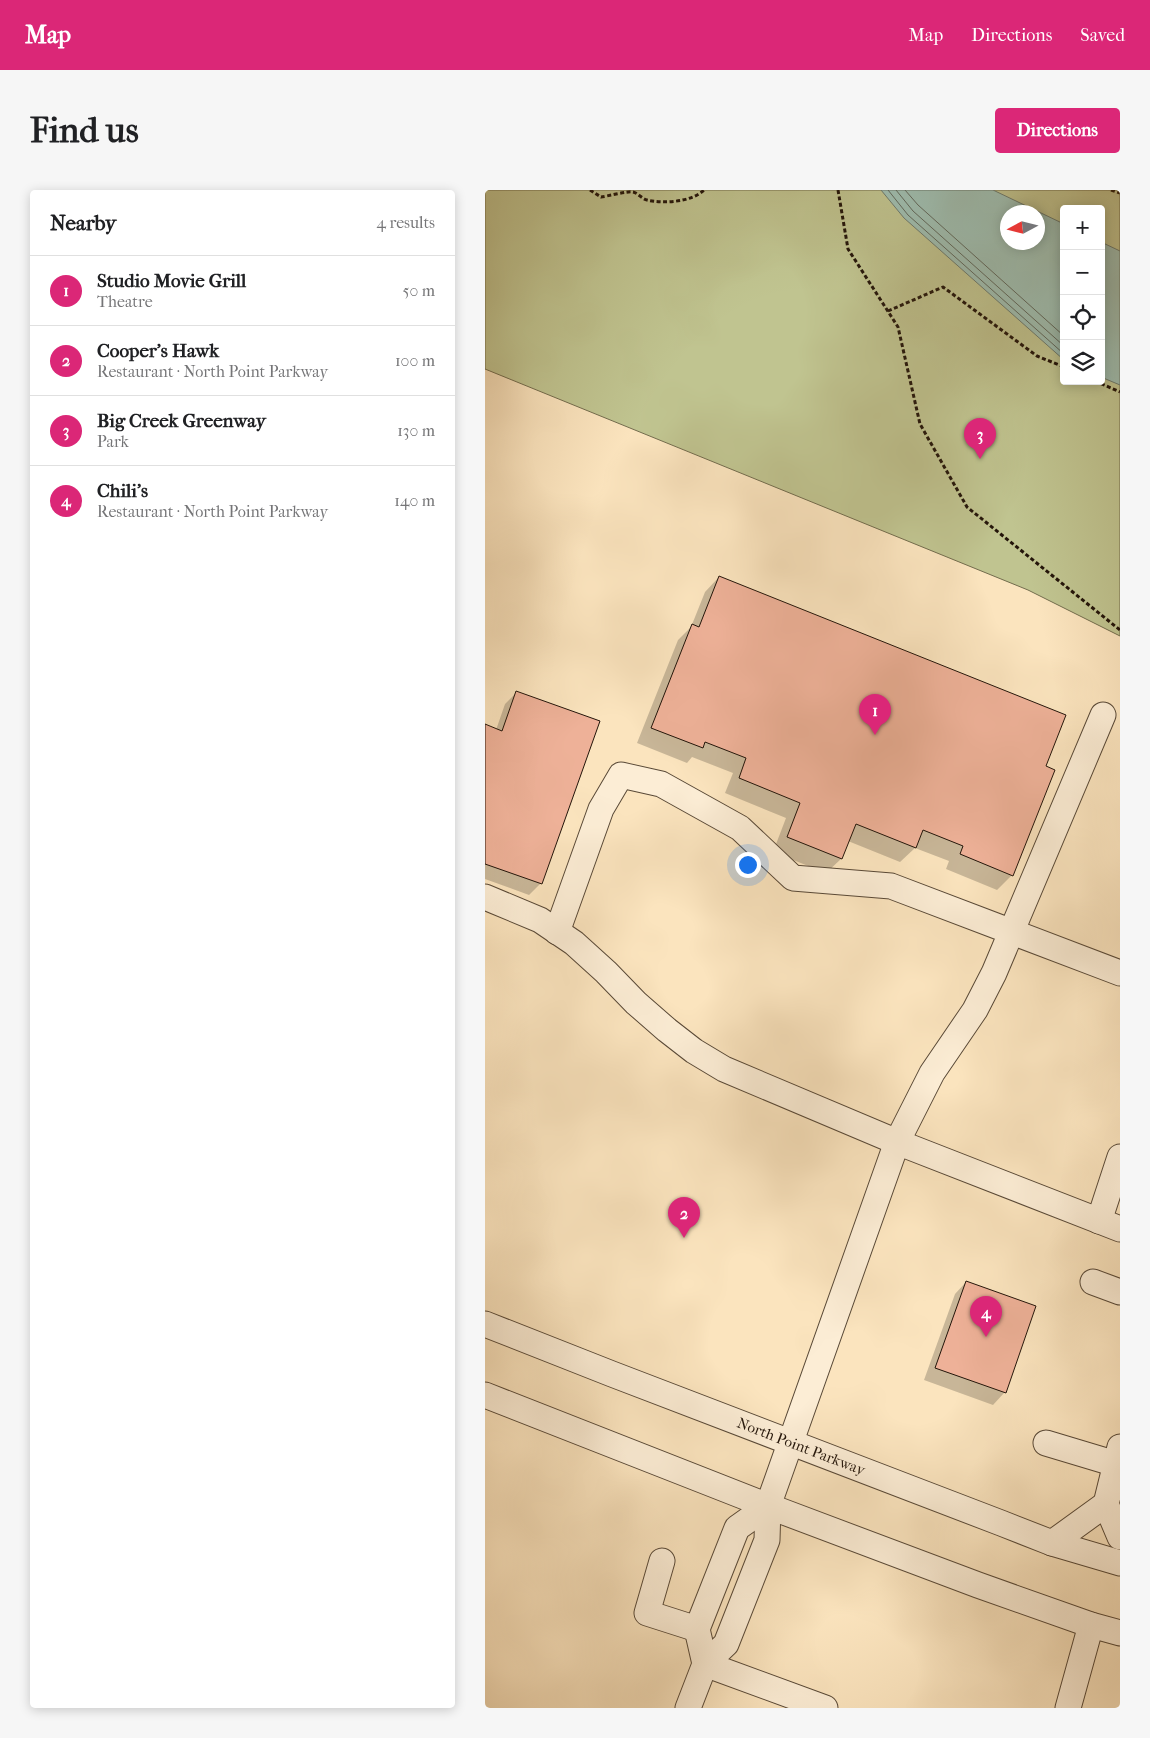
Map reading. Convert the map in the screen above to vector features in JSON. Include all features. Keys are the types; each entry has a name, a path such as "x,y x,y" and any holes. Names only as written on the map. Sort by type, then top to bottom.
{"street":[{"path":"688,1708 705,1664 726,1644 767,1540 768,1506 897,1142 932,1074 975,1010 994,973 1103,715"},
{"path":"557,932 601,809 621,775 661,784 740,828 793,878 891,886 1120,973"},
{"path":"485,897 540,920 573,943 609,974 636,1003 694,1051 724,1069 897,1142 1109,1225 1120,1157"},
{"path":"1093,1282 1120,1292"},
{"name":"North Point Parkway","path":"485,1324 1052,1543 1120,1563"},
{"path":"485,1395 768,1506 1031,1605 1120,1633"},
{"path":"1046,1443 1118,1455 1106,1504 1120,1537"},
{"path":"1052,1543 1106,1504"},
{"path":"705,1664 697,1629 737,1528 768,1506"},
{"path":"662,1560 647,1613 697,1629"},
{"path":"1068,1708 1091,1625"},
{"path":"705,1664 825,1708"}],"path":[{"path":"591,190 601,197 633,192 645,200 666,202 686,198 704,190"},
{"path":"838,190 849,249 898,327 921,424 967,506 1120,630"},
{"path":"1111,190 1120,193"},
{"path":"888,311 943,287 1037,356 1060,366"},
{"path":"1104,385 1120,392"}],"green space":[{"path":"485,190 1120,190 1120,636 1028,590 485,369"}],"water":[{"path":"881,190 993,190 1024,205 1000,205 1000,250 1045,250 1045,215 1060,222 1060,356 904,218"},
{"path":"1105,244 1120,251 1120,385 1105,379"}],"building":[{"path":"719,576 1066,715 1046,766 1055,770 1013,876 960,854 963,846 923,830 916,848 856,824 842,859 787,837 800,803 739,778 746,758 705,742 703,748 651,728 692,624 699,627"},
{"path":"516,691 600,721 542,884 485,864 485,724 502,731"},
{"path":"966,1281 1036,1306 1006,1393 935,1368"}],"place":[{"name":"Big Creek Greenway","path":"980,459"},
{"name":"Studio Movie Grill","path":"875,735"},
{"name":"Cooper's Hawk","path":"684,1238"},
{"name":"Chili's","path":"986,1337"}]}
